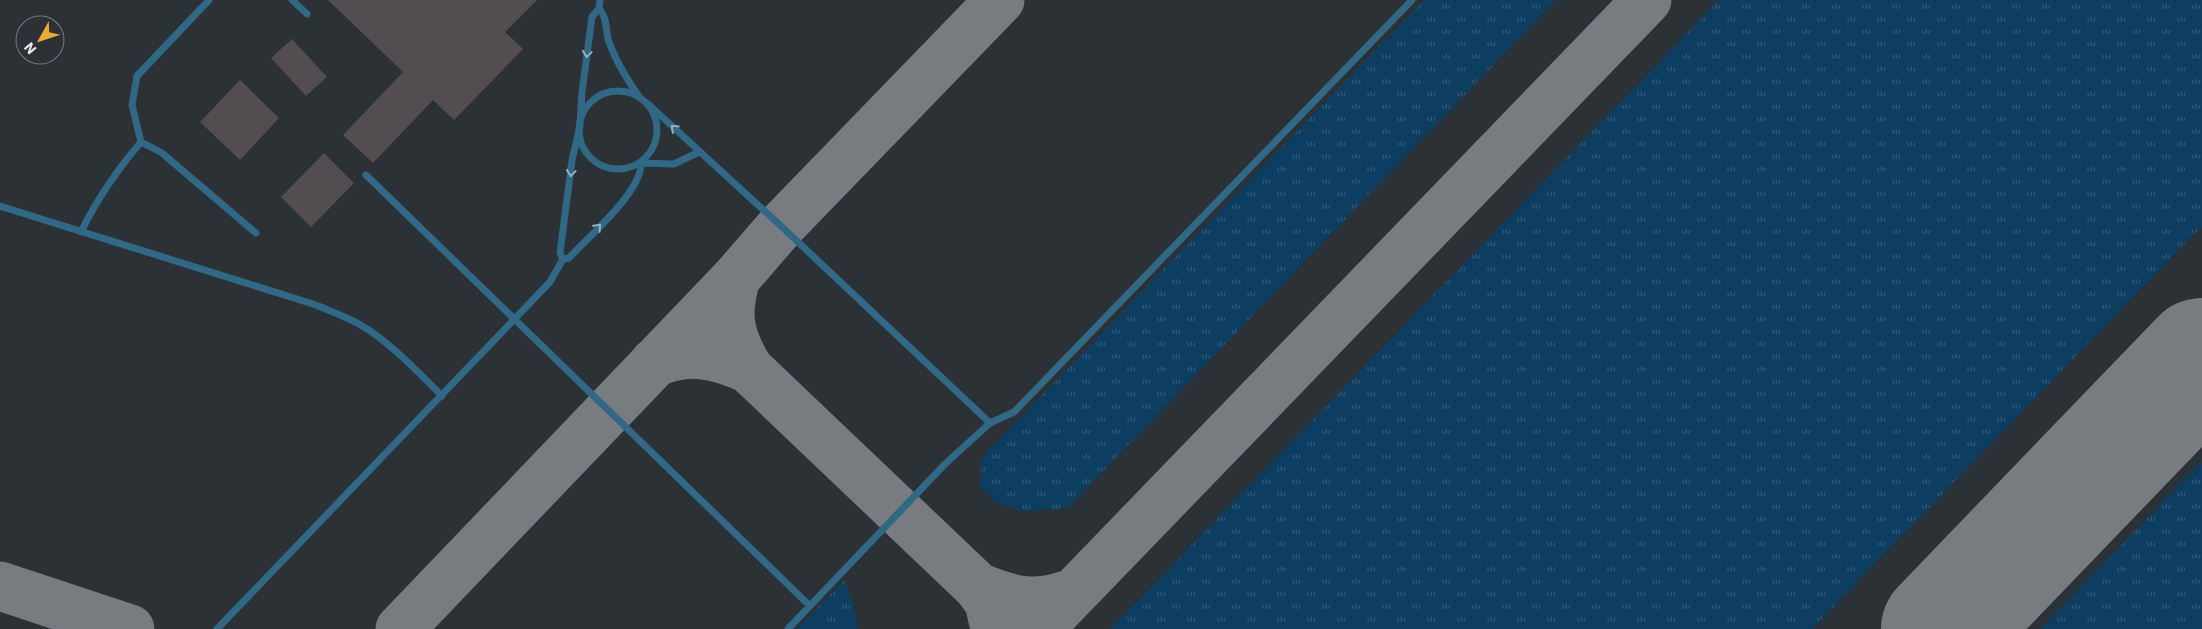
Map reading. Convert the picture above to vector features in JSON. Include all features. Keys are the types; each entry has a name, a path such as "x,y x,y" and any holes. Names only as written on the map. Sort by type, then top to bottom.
{"lane":[{"path":"209,0 136,76 132,105 142,142 162,153 256,232"},
{"path":"292,0 307,14"},
{"path":"600,0 599,8 592,17 582,92 580,126 580,138 584,150 592,160 603,167 616,170 629,168 641,163 651,153 656,142 658,128 655,116 648,104"},
{"path":"788,629 945,464 990,423 1014,412 1412,0"},
{"path":"599,8 605,16 608,39 620,69 638,96"},
{"path":"563,259 560,253 572,160 583,113 590,102 600,95 613,91 626,91 638,96 648,104 782,226 990,423"},
{"path":"81,232 101,195 123,163 142,142"},
{"path":"641,163 674,164 699,152"},
{"path":"563,259 569,258 634,187 641,171 641,163"},
{"path":"366,175 810,606"},
{"path":"0,206 345,316 383,341 442,396"},
{"path":"217,629 550,282 563,259"}],"green space":[{"path":"1424,0 1556,0 1068,508 1030,511 1015,509 996,502 980,487 982,461 986,453"},
{"path":"1719,0 2202,0 2202,226 1812,629 1110,629"},
{"path":"2202,461 2202,629 2040,629"},
{"path":"844,580 852,600 858,629 797,629"}],"building":[{"path":"328,0 537,0 505,32 523,49 454,120 433,100 373,163 343,135 403,72"},
{"path":"292,39 327,77 306,96 271,58"},
{"path":"240,80 279,118 240,160 200,122"},
{"path":"324,153 354,183 311,227 281,197"}],"taxiway":[{"path":"400,629 736,278 781,226 1000,0"},
{"path":"1039,629 1647,0"},
{"path":"654,363 666,358 690,354 725,360 749,369 737,346 731,325 731,303 736,278"},
{"path":"749,369 978,587"},
{"path":"0,586 130,629"},
{"path":"995,629 989,602 978,587 1003,596 1026,601 1049,600 1075,592"}],"runway":[{"path":"1942,629 2202,359"}]}
